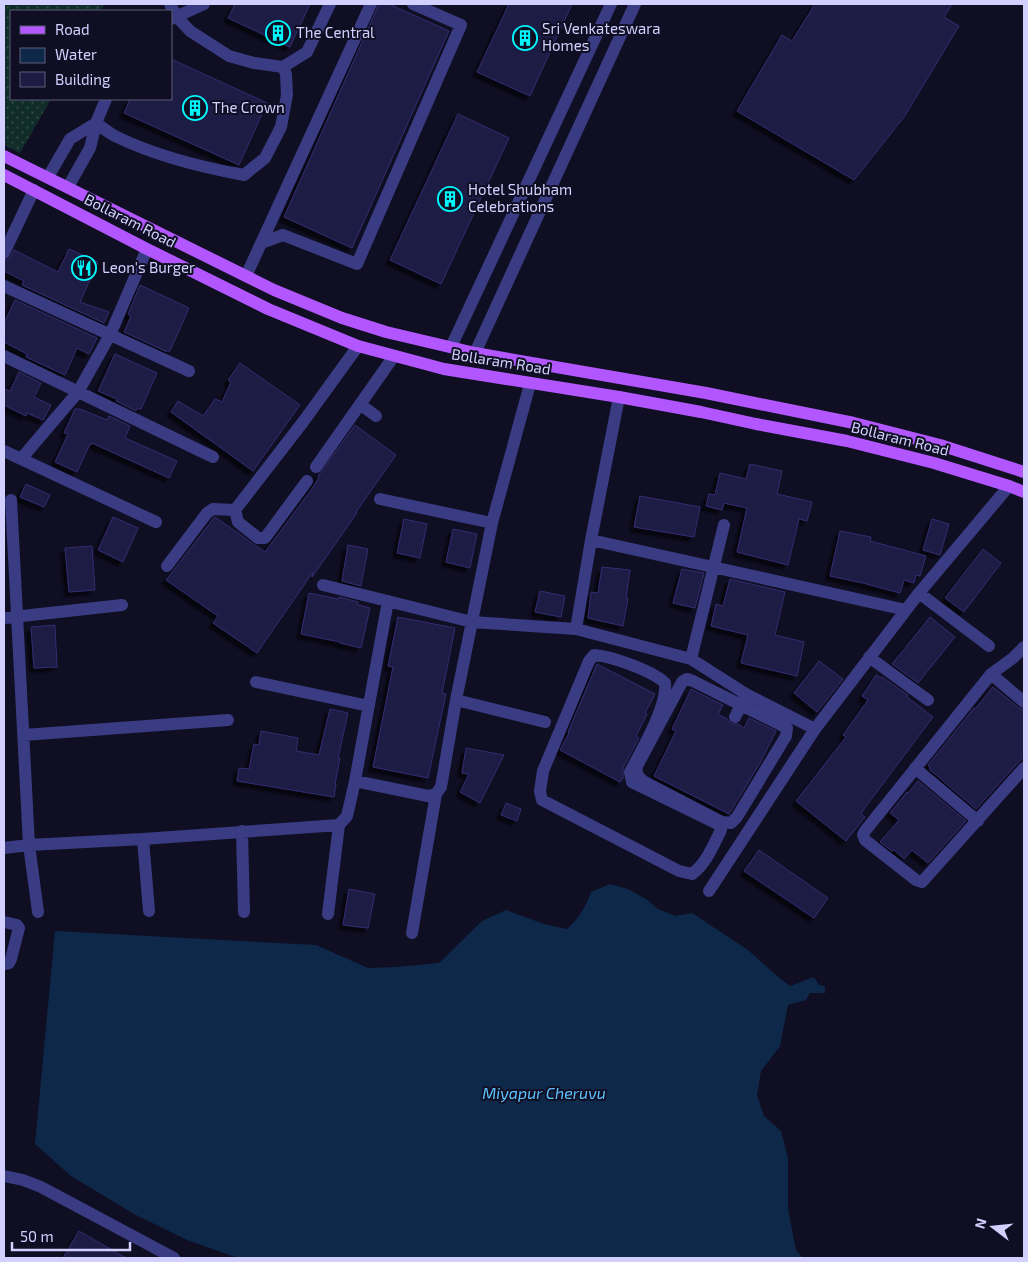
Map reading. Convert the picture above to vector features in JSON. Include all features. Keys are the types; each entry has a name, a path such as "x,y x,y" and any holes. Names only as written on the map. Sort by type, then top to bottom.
{"main road":[{"name":"Bollaram Road","path":"4,156 274,290 342,318 386,332 475,353 706,393 854,423 940,445 1024,472"},
{"name":"Bollaram Road","path":"4,174 147,249 268,309 358,346 444,369 619,397 847,441 934,463 1024,492"}],"street":[{"path":"204,4 173,17 190,31 229,56 254,63 283,67 307,52 330,4"},
{"path":"246,276 371,4"},
{"path":"261,243 283,235 358,264 461,25 413,4"},
{"path":"451,347 611,4"},
{"path":"475,353 635,4"},
{"path":"96,123 114,135 149,151 209,169 244,175 265,158 281,127 287,95 286,74 283,67"},
{"path":"68,187 90,148 96,123 106,100"},
{"path":"48,177 70,139 96,123"},
{"path":"4,253 34,190"},
{"path":"21,459 78,392 110,335 147,249"},
{"path":"4,286 189,371"},
{"path":"235,510 303,422 358,346"},
{"path":"4,356 213,457"},
{"path":"316,468 394,356"},
{"path":"412,932 436,794 441,787 456,700 492,523 530,384"},
{"path":"576,630 591,540 619,397"},
{"path":"361,404 376,416"},
{"path":"4,451 156,522"},
{"path":"235,510 238,522 258,538 265,538 308,481"},
{"path":"709,891 815,729 919,593 1009,486"},
{"path":"380,499 492,523"},
{"path":"11,500 10,617 24,735 29,845 38,912"},
{"path":"167,566 207,513 213,509 235,510"},
{"path":"691,659 724,524"},
{"path":"591,540 906,610"},
{"path":"323,585 472,622 576,630 691,659 743,699 787,728 786,736 737,817 731,823 722,822 643,781 638,776 636,768 682,682 687,678 743,699 815,729"},
{"path":"919,593 989,646"},
{"path":"328,914 339,825 347,816 356,781 388,601"},
{"path":"10,617 122,604"},
{"path":"594,655 604,656 636,667 665,683 660,710 630,772 632,782 720,825 722,830 704,862 692,874 679,871 542,800 540,791 543,771 589,661 594,655 598,635"},
{"path":"636,667 644,647"},
{"path":"1024,647 1013,658 991,674 865,832 863,835 865,840 916,880 922,882 1024,768"},
{"path":"869,657 928,700"},
{"path":"991,674 1024,702"},
{"path":"256,682 369,706"},
{"path":"735,717 743,699"},
{"path":"456,700 545,722"},
{"path":"24,735 228,720"},
{"path":"916,768 978,821"},
{"path":"356,781 428,796 436,794"},
{"path":"4,848 339,825"},
{"path":"242,831 244,912"},
{"path":"144,839 149,911"},
{"path":"4,922 17,925 18,928 11,959 9,963 4,964"},
{"path":"4,1176 23,1180 40,1187 174,1258"}],"green space":[{"path":"4,4 105,4 101,10 10,10 10,100 50,100 20,153 4,145"}],"water":[{"name":"Miyapur Cheruvu","path":"610,884 628,889 646,899 658,909 676,916 692,913 748,950 790,986 814,977 819,985 825,986 825,993 810,993 806,1000 788,1005 780,1046 761,1071 757,1095 764,1116 781,1131 788,1158 788,1209 796,1250 803,1258 238,1258 187,1240 134,1214 71,1176 35,1144 55,931 316,945 368,968 396,967 439,963 482,921 506,910 544,924 567,929 582,912 591,892"}],"building":[{"name":"The Central","path":"235,4 310,4 290,47 228,18"},
{"path":"379,4 389,4 449,31 352,248 284,217"},
{"name":"Sri Venkateswara Homes","path":"509,4 572,4 530,96 477,72"},
{"path":"815,4 952,4 944,17 959,26 904,117 854,180 737,111 782,35 792,41"},
{"name":"The Crown","path":"172,59 267,103 239,165 124,113 130,100 172,100"},
{"name":"Hotel Shubham Celebrations","path":"458,114 509,138 441,284 390,260"},
{"path":"69,249 98,262 80,302 109,312 104,323 22,285 24,281 4,271 4,261 9,259 14,250 58,272"},
{"path":"140,285 189,308 170,351 165,351 124,332 131,316 128,314"},
{"path":"15,300 97,338 89,354 77,348 65,375 26,357 27,354 4,342 4,323"},
{"path":"115,354 157,373 141,409 138,408 136,411 116,401 117,399 98,391"},
{"path":"240,363 300,405 253,471 171,412 178,401 203,416 215,399 222,402 231,382 228,380"},
{"path":"19,372 41,383 34,397 51,405 43,420 27,413 26,416 4,405 4,389 10,391"},
{"path":"75,409 80,409 107,420 109,416 130,426 125,438 177,461 169,478 92,443 77,472 55,462 68,434 64,433"},
{"path":"355,425 396,455 257,653 213,623 218,616 166,580 215,517 265,552 314,486 318,476"},
{"path":"750,464 782,471 777,494 812,502 807,521 799,519 788,565 737,552 747,508 724,503 722,510 706,506 709,494 715,495 720,473 746,479"},
{"path":"26,484 50,495 44,507 20,497"},
{"path":"640,496 700,507 694,537 634,527"},
{"path":"113,517 138,528 123,562 98,550"},
{"path":"404,519 427,524 420,558 397,553"},
{"path":"932,519 949,524 940,555 923,550"},
{"path":"453,529 477,534 470,568 446,562"},
{"path":"840,531 871,537 870,541 926,556 920,576 916,575 914,583 904,580 900,593 830,576"},
{"path":"348,545 368,549 361,586 342,581"},
{"path":"92,546 95,590 69,592 65,548"},
{"path":"983,549 1001,563 964,612 945,598"},
{"path":"602,567 630,570 623,626 588,618 591,592 598,593"},
{"path":"682,569 704,573 695,608 673,603"},
{"path":"730,579 785,592 775,635 804,642 797,676 741,663 748,635 711,626 716,604 723,606"},
{"path":"540,591 565,596 561,617 535,612"},
{"path":"309,593 338,599 339,597 358,602 358,605 370,608 361,648 301,634"},
{"path":"398,617 455,628 442,693 446,694 428,778 373,767 393,667 388,666"},
{"path":"930,617 955,637 918,683 892,664"},
{"path":"55,625 57,667 34,668 31,627"},
{"path":"819,661 843,679 817,712 794,693"},
{"path":"597,664 655,694 636,736 639,738 623,768 623,778 620,782 560,750 569,733"},
{"path":"876,675 908,695 907,697 933,717 864,809 861,814 865,817 846,841 796,801 846,737 843,735 868,700 862,696"},
{"path":"993,687 1024,710 1024,756 976,809 929,769 928,765"},
{"path":"691,689 723,705 718,714 732,724 738,724 744,728 749,718 776,731 760,763 729,814 654,776 676,731 672,729"},
{"path":"330,709 348,713 338,758 340,758 334,797 237,781 239,768 249,769 254,744 259,745 261,731 298,738 296,751 319,755"},
{"path":"466,748 504,755 480,803 460,792 469,774 462,773"},
{"path":"918,781 966,821 928,863 912,850 904,859 894,850 892,851 880,842 899,820 890,813"},
{"path":"506,803 521,809 517,821 501,815"},
{"path":"759,850 828,898 814,918 744,871"},
{"path":"349,889 375,894 368,928 343,925"},
{"path":"79,1231 126,1258 63,1258"}],"place":[{"name":"The Central","path":"278,33"},
{"name":"Sri Venkateswara Homes","path":"525,38"},
{"name":"The Crown","path":"195,108"},
{"name":"Hotel Shubham Celebrations","path":"450,199"},
{"name":"Leon's Burger","path":"84,268"}]}
